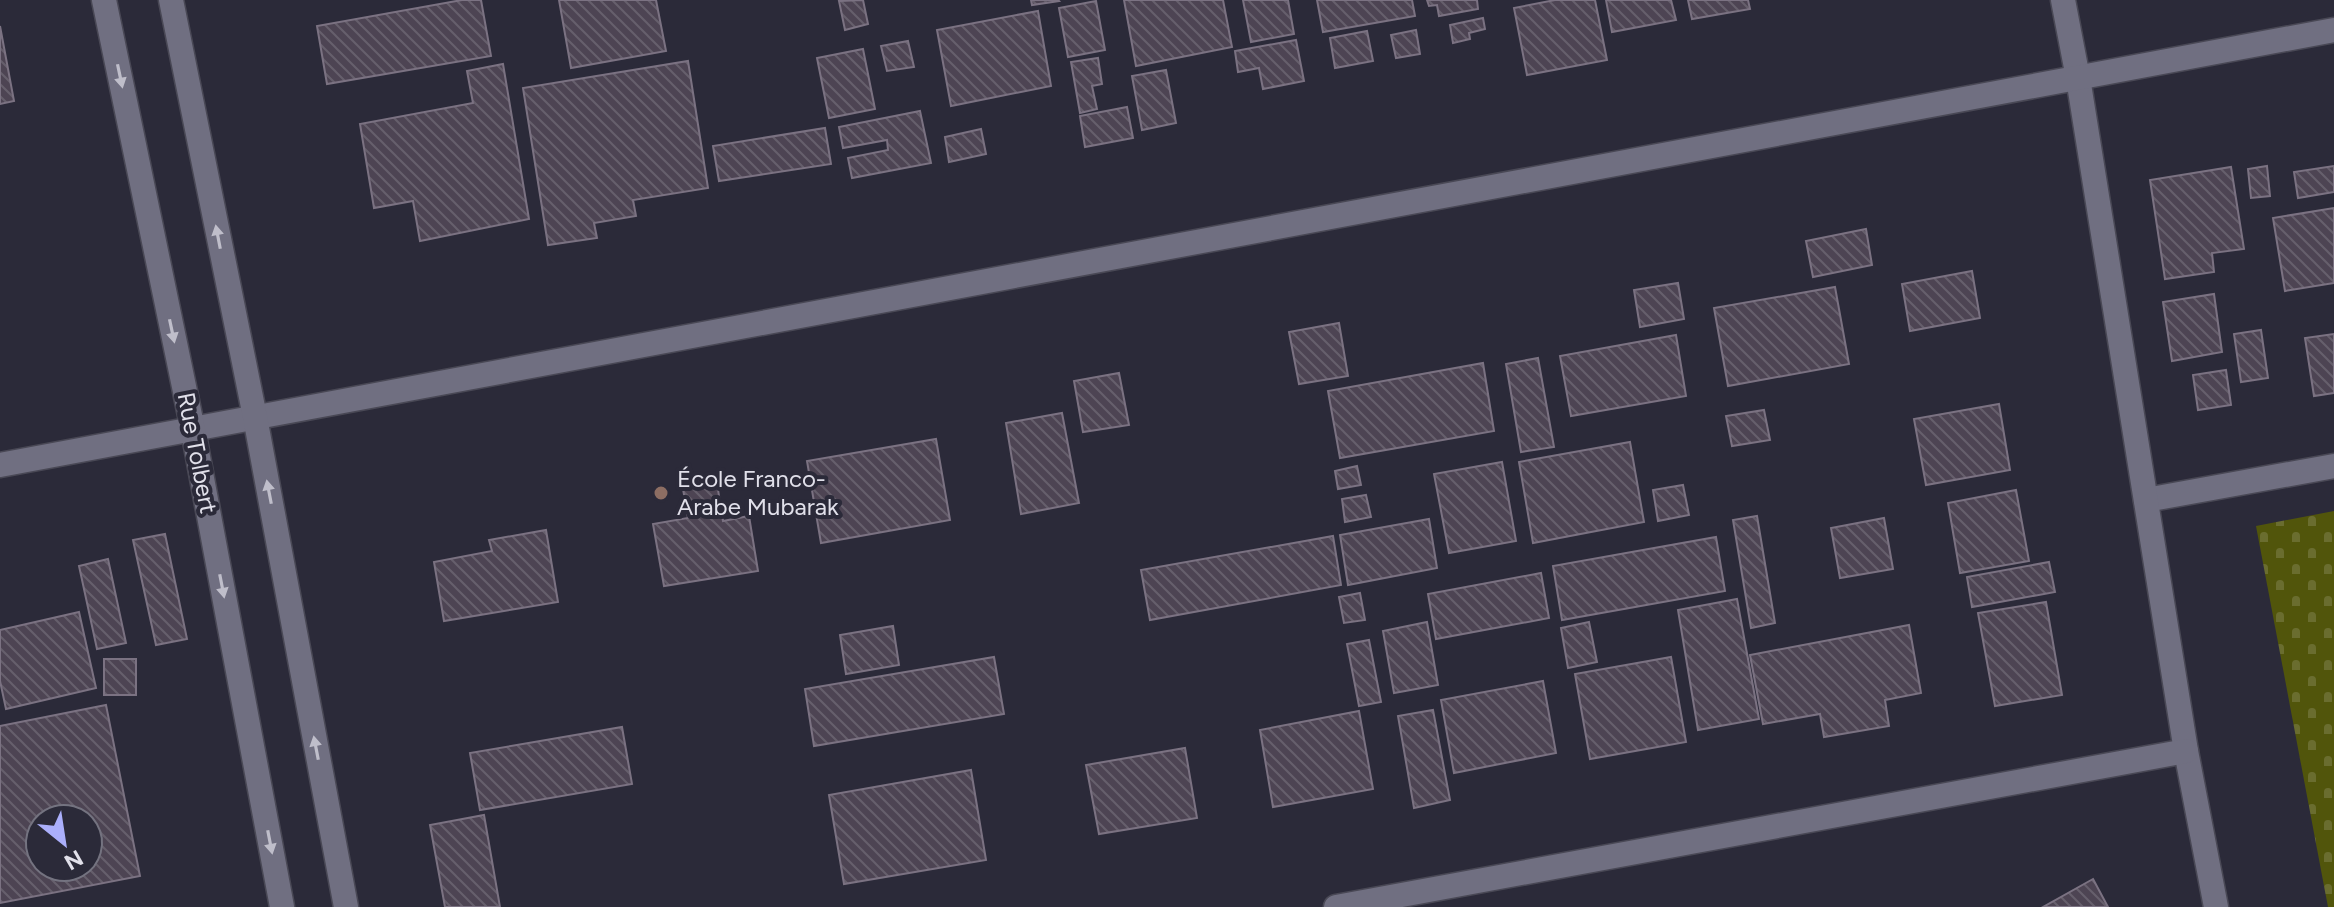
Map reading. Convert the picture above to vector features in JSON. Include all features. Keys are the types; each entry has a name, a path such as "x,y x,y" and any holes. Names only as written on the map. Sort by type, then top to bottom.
{"street":[{"name":"Rue Tolbert","path":"104,0 193,430 282,907"},
{"path":"171,0 255,417 346,907"},
{"path":"2063,0 2186,751 2216,907"},
{"path":"0,465 2334,30"},
{"path":"2146,500 2334,466"},
{"path":"1336,907 2186,751"}],"green space":[{"path":"2334,511 2334,907 2328,907 2256,526"}],"building":[{"path":"462,0 481,0 491,56 327,84 317,26"},
{"path":"559,0 656,0 666,51 571,68"},
{"path":"863,0 868,24 845,30 839,1"},
{"path":"1031,0 1058,0 1059,1 1032,5"},
{"path":"1124,0 1223,0 1232,47 1136,66"},
{"path":"1243,0 1288,0 1294,34 1251,42"},
{"path":"1317,0 1412,0 1415,16 1323,32"},
{"path":"1427,0 1477,0 1478,9 1439,16 1437,5 1429,6"},
{"path":"1555,0 1595,0 1607,60 1527,75 1514,8"},
{"path":"1606,0 1671,0 1676,20 1612,32"},
{"path":"1688,0 1748,0 1750,9 1692,19"},
{"path":"1096,1 1105,50 1068,57 1059,8"},
{"path":"1038,11 1051,86 951,106 937,30"},
{"path":"1483,18 1485,29 1469,33 1470,39 1453,43 1450,25"},
{"path":"0,26 14,101 0,104"},
{"path":"1416,30 1420,54 1396,58 1391,35"},
{"path":"1367,31 1373,61 1335,68 1330,38"},
{"path":"1296,40 1304,81 1263,89 1259,68 1238,72 1235,51"},
{"path":"908,41 914,67 887,71 881,46"},
{"path":"863,49 875,109 829,118 817,58"},
{"path":"1098,58 1102,84 1092,86 1097,109 1080,113 1071,62"},
{"path":"688,61 708,188 633,200 636,216 594,223 597,238 548,245 523,88"},
{"path":"503,64 529,219 420,241 413,201 374,208 360,124 473,103 467,71"},
{"path":"1166,70 1176,123 1142,130 1132,76"},
{"path":"1127,107 1133,138 1085,147 1080,116"},
{"path":"920,111 931,163 852,178 848,158 888,150 887,140 843,148 839,127"},
{"path":"825,128 831,164 719,181 713,146"},
{"path":"981,129 986,154 949,162 945,137"},
{"path":"2267,166 2270,196 2251,198 2248,169"},
{"path":"2334,166 2334,192 2298,198 2294,172"},
{"path":"2231,167 2244,249 2212,253 2214,272 2165,279 2150,180"},
{"path":"2334,208 2334,283 2285,291 2273,218"},
{"path":"1866,229 1872,265 1813,277 1806,241"},
{"path":"1972,271 1980,318 1910,331 1902,284"},
{"path":"1678,283 1684,319 1640,327 1634,290"},
{"path":"1835,287 1849,364 1728,386 1714,308"},
{"path":"2214,294 2222,352 2172,361 2163,302"},
{"path":"1339,323 1348,376 1299,384 1289,332"},
{"path":"2261,330 2268,378 2241,382 2234,334"},
{"path":"2334,334 2334,393 2314,396 2305,338"},
{"path":"1676,335 1686,396 1571,416 1560,356"},
{"path":"1538,358 1554,447 1521,452 1506,364"},
{"path":"1483,363 1494,431 1340,458 1328,391"},
{"path":"2226,370 2231,405 2198,410 2193,375"},
{"path":"1119,373 1129,425 1083,432 1074,381"},
{"path":"1999,404 2010,470 1926,485 1914,419"},
{"path":"1764,410 1770,440 1732,446 1726,416"},
{"path":"1062,413 1079,503 1021,514 1006,423"},
{"path":"936,439 950,520 821,543 807,461"},
{"path":"1630,442 1644,522 1533,543 1519,462"},
{"path":"1502,462 1516,541 1449,553 1434,474"},
{"path":"1357,466 1361,485 1338,489 1335,471"},
{"path":"716,477 723,521 749,516 758,571 664,586 653,524 688,518 682,483"},
{"path":"1683,485 1689,515 1658,521 1653,490"},
{"path":"2016,490 2029,561 1960,573 1948,503"},
{"path":"1366,495 1371,517 1345,522 1342,499"},
{"path":"1757,516 1775,623 1751,628 1733,520"},
{"path":"1884,518 1893,569 1840,578 1831,528"},
{"path":"1429,519 1437,568 1348,585 1340,535"},
{"path":"546,530 558,602 444,621 434,562 492,551 489,540"},
{"path":"165,534 187,639 156,645 133,540"},
{"path":"1333,536 1341,585 1150,620 1141,570"},
{"path":"1716,537 1725,591 1562,620 1553,566"},
{"path":"108,559 126,643 97,649 79,566"},
{"path":"2049,562 2055,592 1972,607 1967,577"},
{"path":"1541,573 1549,618 1436,639 1428,594"},
{"path":"1360,593 1365,620 1344,623 1339,597"},
{"path":"1737,599 1759,719 1698,730 1678,610"},
{"path":"2046,602 2062,695 1995,706 1978,613"},
{"path":"79,612 96,688 6,709 0,681 0,630"},
{"path":"1427,622 1438,685 1394,693 1383,631"},
{"path":"1589,622 1597,662 1568,668 1561,628"},
{"path":"1909,625 1921,693 1885,700 1889,726 1824,737 1820,714 1763,724 1750,655"},
{"path":"893,626 899,665 846,674 840,635"},
{"path":"1369,640 1381,702 1359,706 1347,644"},
{"path":"994,657 1004,714 814,746 805,689"},
{"path":"1671,657 1686,742 1590,759 1575,674"},
{"path":"104,659 136,659 136,695 104,695"},
{"path":"1543,681 1556,753 1454,773 1441,700"},
{"path":"106,705 140,876 104,883 104,803 24,803 24,883 104,883 0,903 0,726"},
{"path":"1433,710 1450,800 1414,808 1398,716"},
{"path":"1359,711 1373,789 1273,807 1260,730"},
{"path":"622,727 632,784 480,810 470,753"},
{"path":"1185,748 1197,818 1099,834 1086,765"},
{"path":"971,770 986,860 844,884 829,795"},
{"path":"484,815 500,907 445,907 430,825"},
{"path":"2093,879 2108,907 2043,907"}],"place":[{"name":"École Franco- Arabe Mubarak","path":"661,493"}]}
